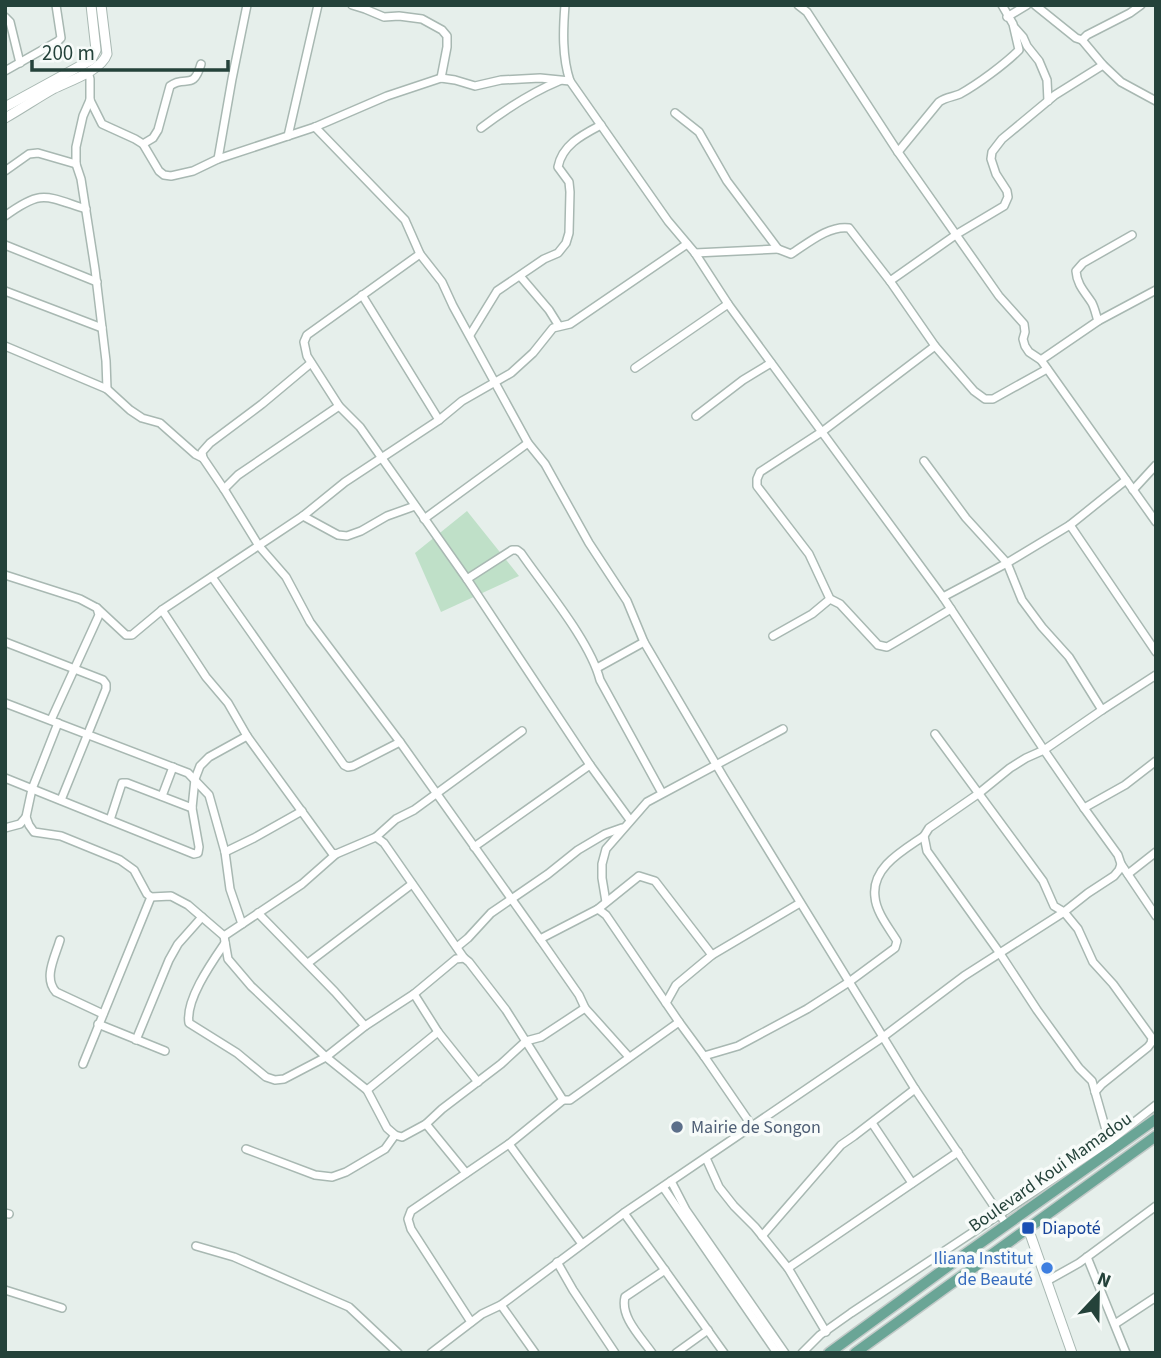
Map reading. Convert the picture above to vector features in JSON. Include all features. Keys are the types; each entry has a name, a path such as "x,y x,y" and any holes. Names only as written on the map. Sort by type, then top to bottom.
{"main road":[{"name":"Boulevard Koui Mamadou","path":"829,1353 1004,1219 1020,1214 1111,1146 1156,1119"},
{"name":"Boulevard Koui Mamadou","path":"855,1353 1156,1136"},
{"path":"1020,1214 1028,1228"}],"street":[{"path":"5,71 52,46 61,38 57,5"},
{"path":"5,107 91,60 96,50 92,5"},
{"path":"5,118 105,60 107,54 101,5"},
{"path":"218,159 247,5"},
{"path":"288,135 318,5"},
{"path":"352,5 384,17 422,19 442,30 447,36 447,47 441,78"},
{"path":"565,5 565,62 570,81 668,221 695,253 771,363 943,597 1044,750 1118,855 1121,864 1156,916"},
{"path":"798,5 807,12 898,152 999,296 1024,324 1023,339 1029,352 1041,360 1156,522"},
{"path":"1002,5 1007,17 1039,61 1047,80 1048,101"},
{"path":"1007,17 1027,5"},
{"path":"1035,5 1082,40 1121,82 1156,101"},
{"path":"1082,40 1141,5"},
{"path":"5,17 10,22 20,63"},
{"path":"898,152 939,102 970,88 1019,50 1013,24"},
{"path":"143,144 153,138 158,130 170,86 175,82 189,82 194,79 201,64"},
{"path":"890,281 957,234 1004,206 1008,197 1007,191 996,174 991,159 992,152 1002,138 1048,101 1104,65"},
{"path":"88,72 90,100 83,116 76,147 76,164 82,179 97,282 107,389"},
{"path":"90,100 102,124 143,144 164,175 171,176 193,171 218,159 315,127 387,96 441,78 475,86 501,79 540,78 570,81"},
{"path":"481,128 505,109 559,80"},
{"path":"675,113 699,132 727,181 778,249 784,253 791,254 825,233 841,227 849,228 935,346 974,391 985,399 993,399 1047,369"},
{"path":"470,335 497,291 544,258 558,253 566,243 569,233 570,192 569,182 558,167 560,157 581,136 601,125"},
{"path":"315,127 405,220 420,254 442,282 528,443 545,464 589,543 627,601 644,642 716,765 915,1089 1004,1219"},
{"path":"5,171 29,155 38,153 76,164"},
{"path":"5,216 34,198 45,196 86,209"},
{"path":"1098,321 1093,304 1076,279 1076,271 1083,263 1132,235"},
{"path":"5,575 80,599 97,608 125,635 132,635 162,610 303,516 345,482 439,420 462,401 511,373 533,353 553,328 570,324 687,244"},
{"path":"5,245 97,282"},
{"path":"695,253 778,249"},
{"path":"420,254 307,335 304,342 307,356 339,406 360,427 467,579 590,765 630,820"},
{"path":"520,276 559,326"},
{"path":"1041,360 1098,321 1156,290"},
{"path":"5,291 102,328"},
{"path":"362,295 439,420"},
{"path":"635,368 729,304"},
{"path":"5,346 107,389 142,418 160,422 203,458"},
{"path":"935,346 823,431 760,472 757,486 809,554 830,599 840,604 878,645 887,647 951,609"},
{"path":"312,363 210,443 202,452 203,458 259,545 286,577 310,622 400,742 579,995 585,1008 629,1057"},
{"path":"696,416 743,380 771,363"},
{"path":"224,489 238,475 339,406"},
{"path":"424,519 528,443"},
{"path":"924,461 966,518 1007,563 1022,600 1069,657 1102,709"},
{"path":"1133,490 1156,465"},
{"path":"943,597 1070,525 1126,480"},
{"path":"303,516 338,535 347,536 387,516 415,506"},
{"path":"1070,525 1156,652"},
{"path":"467,579 512,550 521,553 574,628 662,793"},
{"path":"212,577 344,765 353,765 400,742"},
{"path":"773,636 813,614 830,599"},
{"path":"5,828 20,824 26,817 32,789 74,668 99,615 97,608"},
{"path":"162,610 205,677 228,703 247,736 332,853 336,854"},
{"path":"5,642 103,680 106,684 61,800"},
{"path":"597,668 644,642"},
{"path":"704,1056 747,1041 807,1009 894,948 897,941 874,896 878,876 891,859 993,780 1044,750 1156,675"},
{"path":"5,703 173,767 195,779 209,795 225,852 230,889 242,924"},
{"path":"606,902 602,864 607,849 647,802 783,729"},
{"path":"464,958 456,959 414,994 365,1026 326,1057 284,1079 266,1077 237,1053 189,1023 188,1017 194,998 210,965 225,939 242,924 302,884 336,854 376,837 396,818 414,810 522,731"},
{"path":"935,734 1043,881 1054,906 1064,912 1078,929 1093,962 1113,984 1152,1038 1153,1042 1102,1084 1095,1093"},
{"path":"5,778 194,854 198,853 199,847 192,808 195,779 200,766 209,757 247,736"},
{"path":"1084,808 1125,785 1156,761"},
{"path":"474,846 590,765"},
{"path":"162,796 173,767"},
{"path":"110,820 122,783 192,808"},
{"path":"225,852 302,811"},
{"path":"26,817 34,831 61,836 120,860 134,870 151,897 172,895 202,917 225,939 228,959 251,986 326,1057 367,1090 387,1128 395,1135 402,1137 426,1124 526,1041 541,1037 585,1008"},
{"path":"457,947 491,913 578,850 624,827"},
{"path":"924,836 927,851 1037,1010 1079,1068 1092,1081 1111,1146"},
{"path":"376,837 384,844 464,958 506,1010 563,1100"},
{"path":"1128,874 1156,852"},
{"path":"430,1353 624,1213 883,1037 964,976 1064,912 1114,876 1121,864"},
{"path":"540,939 598,909 639,876 655,881 712,956"},
{"path":"308,963 412,884"},
{"path":"83,1064 151,897"},
{"path":"666,1003 676,985 712,956 800,903"},
{"path":"598,909 606,915 752,1126"},
{"path":"258,914 308,963 365,1026"},
{"path":"136,1040 169,960 178,944 202,917"},
{"path":"60,940 49,981 52,987 103,1014"},
{"path":"414,994 438,1032 478,1082"},
{"path":"471,1322 411,1229 408,1219 411,1212 509,1144 563,1100 570,1100 679,1022"},
{"path":"98,1024 165,1051"},
{"path":"367,1090 438,1032"},
{"path":"762,1236 841,1145 915,1089"},
{"path":"802,1353 820,1335 851,1313 1004,1219 1111,1146 1156,1105"},
{"path":"872,1123 912,1183"},
{"path":"426,1124 466,1173"},
{"path":"246,1149 315,1175 332,1177 346,1172 385,1149 395,1135"},
{"path":"509,1144 582,1244"},
{"path":"788,1268 958,1152"},
{"path":"706,1158 719,1187 788,1268 826,1332"},
{"path":"671,1181 686,1210 785,1353"},
{"path":"663,1186 777,1353"},
{"path":"1047,1281 1087,1257 1156,1206"},
{"path":"624,1213 724,1353"},
{"path":"1028,1228 1072,1353"},
{"path":"196,1246 234,1257 349,1307 398,1353"},
{"path":"1087,1257 1126,1353"},
{"path":"557,1262 615,1353"},
{"path":"652,1353 625,1313 624,1303 625,1297 665,1270"},
{"path":"5,1290 62,1308"},
{"path":"1115,1324 1156,1297"},
{"path":"501,1304 535,1353"},
{"path":"676,1353 708,1330"}],"green space":[{"path":"467,511 519,576 441,612 415,553"}],"place":[{"name":"Mairie de Songon","path":"677,1127"},
{"name":"Diapoté","path":"1028,1228"},
{"name":"Iliana Institut de Beauté","path":"1047,1268"}]}
